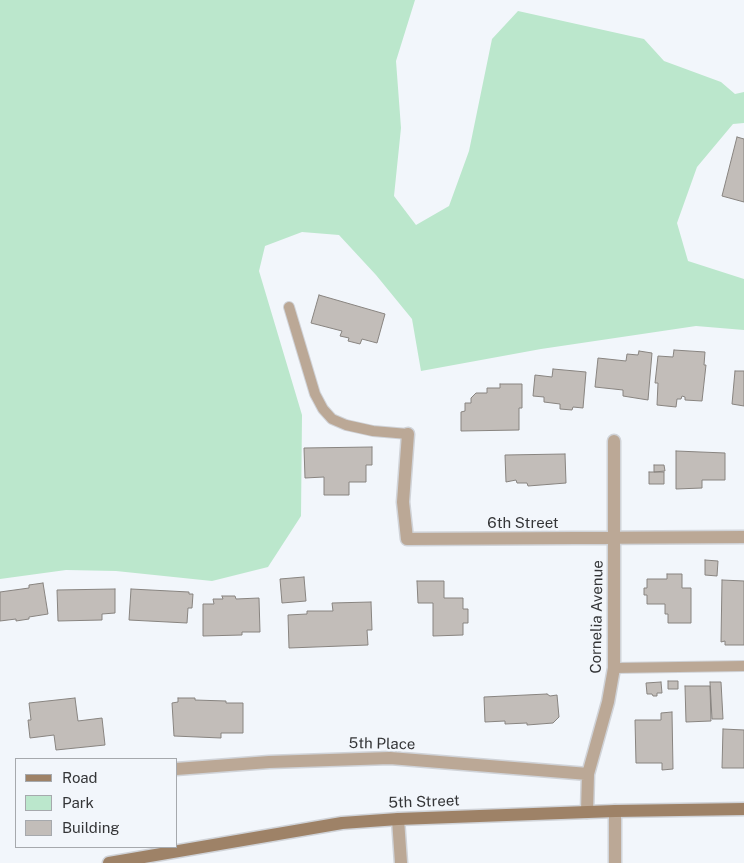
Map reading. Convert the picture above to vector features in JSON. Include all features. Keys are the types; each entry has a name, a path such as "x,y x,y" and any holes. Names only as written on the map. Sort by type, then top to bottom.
{"main road":[{"name":"5th Street","path":"109,863 342,823 398,819 615,811 744,809"}],"street":[{"name":"6th Street","path":"408,434 402,502 407,539 744,537"},
{"name":"Cornelia Avenue","path":"587,812 588,774 608,702 614,668 614,441"},
{"name":"5th Place","path":"178,769 269,762 390,758 588,774"},
{"path":"615,811 615,863"},
{"path":"398,819 401,863"}],"lane":[{"path":"289,308 315,394 323,409 332,419 346,425 373,431 408,434"},
{"path":"614,668 744,666"}],"green space":[{"path":"0,0 415,0 396,61 401,128 394,196 416,225 449,206 469,151 492,39 518,11 644,39 664,61 721,82 735,94 744,92 744,123 733,124 697,167 677,223 688,261 744,279 744,330 696,326 541,349 421,371 412,319 376,275 339,235 302,232 265,246 259,271 302,415 301,516 268,567 212,581 116,571 66,570 0,579"}],"building":[{"path":"737,137 744,139 744,202 722,196"},
{"path":"319,295 385,314 377,343 362,339 360,344 348,341 349,338 340,336 342,331 311,323"},
{"path":"674,350 705,352 704,365 706,365 702,401 685,400 685,397 682,396 681,399 677,399 676,407 657,405 658,383 655,383 658,356 673,357"},
{"path":"639,351 652,353 648,400 623,396 623,390 595,387 598,358 626,361 627,354 638,355"},
{"path":"553,369 586,372 583,408 573,407 572,410 560,409 560,404 544,402 544,397 533,396 535,375 552,377"},
{"path":"735,371 744,371 744,406 732,404"},
{"path":"500,384 522,384 522,408 519,408 519,430 461,431 461,412 465,411 465,403 471,403 471,398 476,393 487,393 487,388 500,388"},
{"path":"372,447 372,465 366,465 366,482 349,482 349,495 324,495 324,477 305,478 304,448"},
{"path":"676,451 725,453 725,480 702,480 702,488 676,489"},
{"path":"565,454 566,483 528,486 527,483 517,483 516,480 506,482 505,455"},
{"path":"654,465 664,465 665,471 654,472"},
{"path":"649,472 664,472 664,484 649,484"},
{"path":"705,560 718,561 717,576 705,575"},
{"path":"667,574 682,574 682,588 691,588 691,623 668,623 668,614 665,614 665,604 647,604 647,595 644,595 644,588 647,588 647,579 667,579"},
{"path":"304,577 306,601 282,603 280,579"},
{"path":"722,580 744,581 744,645 725,645 725,641 721,642"},
{"path":"417,581 444,581 444,598 463,598 463,609 468,609 468,623 463,623 463,635 433,636 433,603 418,603"},
{"path":"43,583 48,614 16,621 16,619 0,621 0,592 29,588 29,585"},
{"path":"115,589 115,613 102,614 102,620 58,621 57,590"},
{"path":"131,589 189,592 189,594 193,594 192,608 188,608 187,623 129,620"},
{"path":"222,596 235,596 236,599 259,598 260,632 242,632 242,635 203,636 203,604 214,604 213,599 223,599"},
{"path":"371,602 372,630 367,630 368,645 289,648 288,615 307,614 307,611 333,611 332,603"},
{"path":"668,681 678,681 678,689 668,689"},
{"path":"661,682 662,693 657,693 657,696 647,694 646,683"},
{"path":"710,682 721,682 723,719 712,719"},
{"path":"685,686 710,686 711,721 686,722"},
{"path":"547,694 550,696 557,695 559,717 553,723 527,725 527,723 505,724 505,721 485,722 484,697"},
{"path":"75,698 78,721 102,718 105,745 56,750 54,735 30,738 28,720 31,720 29,703"},
{"path":"178,698 243,703 243,733 221,733 221,738 174,736 172,703 178,702"},
{"path":"672,712 673,769 662,770 662,763 636,763 635,720 661,720 661,713"},
{"path":"723,729 744,730 744,768 722,768"}]}
